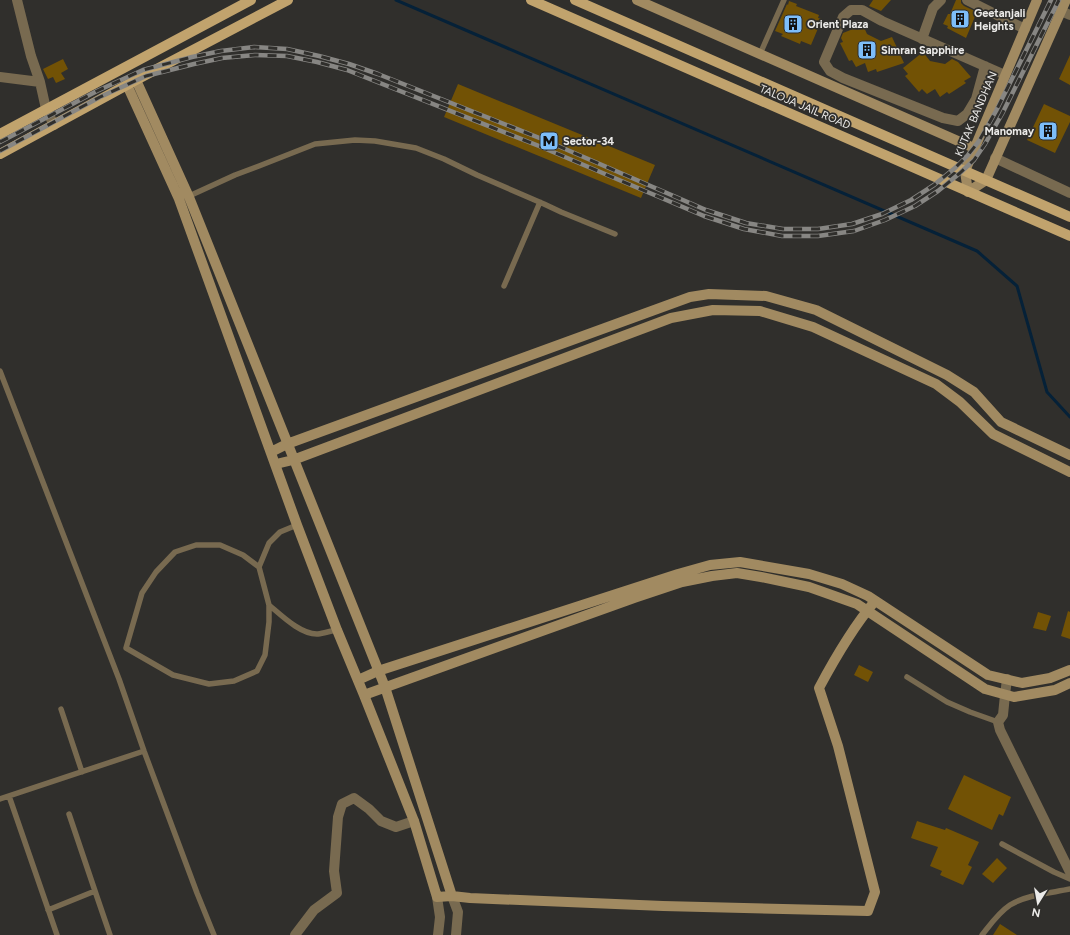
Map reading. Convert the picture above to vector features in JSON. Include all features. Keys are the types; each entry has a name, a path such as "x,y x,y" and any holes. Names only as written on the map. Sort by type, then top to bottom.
{"main road":[{"path":"0,134 251,0"},
{"path":"0,154 288,0"},
{"name":"TALOJA JAIL ROAD","path":"531,0 1070,236"},
{"name":"TALOJA JAIL ROAD","path":"575,0 1070,217"}],"street":[{"path":"17,0 31,56 40,82 46,110 54,125"},
{"path":"637,0 974,148"},
{"path":"922,39 933,8 941,0"},
{"path":"967,0 1025,29"},
{"name":"KUTAK BANDHAN","path":"968,192 965,171 1036,0"},
{"path":"968,192 986,180 995,158 1066,13 1066,0"},
{"path":"985,66 976,99 967,114 958,121 944,118 843,78 830,70 824,62 843,17 851,10 862,10 882,21 922,39 985,66 1005,75"},
{"path":"0,77 40,82"},
{"path":"136,80 287,444 385,687 458,912 456,935"},
{"path":"127,85 184,198 297,525 337,630 414,821 437,897 440,917 438,935"},
{"path":"995,158 1070,193"},
{"path":"271,452 287,444 690,297 709,294 766,296 816,310 947,375 974,392 1001,422 1070,455"},
{"path":"276,464 293,460 671,318 713,310 729,310 760,311 813,327 936,384 960,402 992,434 1070,472"},
{"path":"358,680 378,671 678,574 710,565 740,562 809,574 842,584 868,596 988,675 1022,683 1050,678 1070,670"},
{"path":"364,695 682,582 737,573 809,587 857,604 985,690 1014,697 1055,690 1070,683"},
{"path":"437,897 452,896 477,899 663,906 868,911 875,892 838,746 819,688 834,660 867,611 876,601"},
{"path":"1007,679 1003,714 998,722 1000,730 1070,872"},
{"path":"295,935 314,910 337,893 334,871 338,817 342,804 354,798 370,809 382,821 396,827 414,821"}],"lane":[{"path":"760,54 784,0"},
{"path":"184,198 235,175 315,144 355,140 375,141 416,148 444,159 561,212 615,234"},
{"path":"504,286 540,202"},
{"path":"0,371 119,679 194,886 214,935"},
{"path":"259,567 243,555 220,545 196,545 175,552 156,572 142,594 126,648 173,675 209,684 234,681 257,671 265,655 269,622 269,605 259,567 269,543 280,532 297,525"},
{"path":"269,605 287,620 303,630 317,634 337,630"},
{"path":"907,678 947,702 998,722"},
{"path":"61,709 82,772"},
{"path":"0,799 144,751"},
{"path":"9,796 57,935"},
{"path":"69,814 110,935"},
{"path":"1002,844 1070,879"},
{"path":"982,935 996,918 1010,905 1034,896 1070,889"},
{"path":"48,910 95,891"}],"building":[{"path":"873,0 891,0 881,11 869,6"},
{"name":"Geetanjali Heights","path":"956,0 961,0 961,3 964,6 977,12 966,38 947,28 948,26 943,24 948,14 950,14"},
{"name":"Orient Plaza","path":"789,1 797,4 796,6 819,15 818,18 822,19 811,45 801,41 800,44 781,36 783,34 775,31"},
{"name":"Simran Sapphire","path":"863,25 867,34 881,41 892,37 904,63 877,72 876,69 868,72 865,63 856,67 852,60 849,61 840,43 843,42 841,38 843,33"},
{"name":"Simran Sapphire","path":"923,52 930,61 945,64 952,59 958,62 971,77 964,81 966,83 949,94 947,92 940,97 935,89 927,94 922,89 919,92 905,76 908,74 903,68"},
{"path":"1070,55 1070,85 1059,79"},
{"path":"63,59 68,69 61,73 65,79 56,83 53,77 48,79 43,69"},
{"name":"Sector-34","path":"458,84 655,165 641,198 444,117"},
{"name":"Manomay","path":"1044,104 1070,116 1070,122 1055,153 1027,140"},
{"path":"1068,611 1070,612 1070,639 1061,636"},
{"path":"1038,612 1051,616 1046,631 1033,628"},
{"path":"859,665 873,672 868,682 854,675"},
{"path":"964,775 1011,797 1003,816 999,814 992,830 948,809"},
{"path":"917,821 945,830 946,828 979,842 968,865 972,867 963,885 940,875 942,871 930,866 938,847 911,838"},
{"path":"997,858 1007,868 993,883 982,874"},
{"path":"1000,924 1017,935 993,935"}],"waterway":[{"path":"396,0 977,251 1017,286 1047,392 1070,417"}],"railway":[{"path":"0,142 97,91 143,70 221,51 254,47 287,49 349,64 378,74 542,139 706,210 746,223 783,229 818,229 852,224 882,214 911,200 934,185 955,168 979,141 996,111 1051,0"},
{"path":"0,151 100,97 146,76 222,58 255,55 287,56 347,70 539,146 704,216 744,229 782,236 818,236 854,231 885,220 915,206 938,191 974,160 1002,114 1059,0"}],"place":[{"name":"Geetanjali Heights","path":"960,19"},
{"name":"Orient Plaza","path":"793,24"},
{"name":"Simran Sapphire","path":"867,50"},
{"name":"Manomay","path":"1048,131"},
{"name":"Sector-34","path":"549,141"}]}
